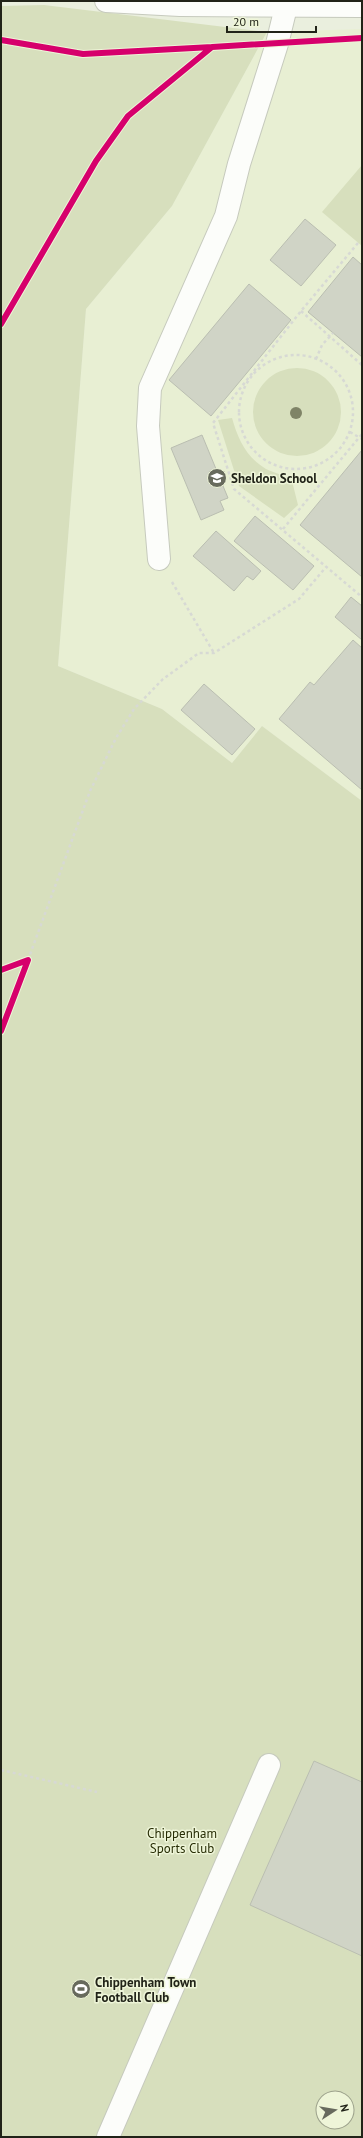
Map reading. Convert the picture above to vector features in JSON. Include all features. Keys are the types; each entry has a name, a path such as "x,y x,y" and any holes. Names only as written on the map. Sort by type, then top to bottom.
{"main road":[{"path":"106,1 180,5 286,7 362,6"},
{"path":"159,559 148,426 150,388 226,216 239,164 277,44 286,7"},
{"path":"108,2137 270,1765"}],"path":[{"path":"358,243 301,310 213,423 234,489 362,596"},
{"path":"301,310 362,365"},
{"path":"316,358 322,345 333,333"},
{"path":"292,354 316,358 328,364 342,377 351,394 353,413 350,432 340,448 326,461 308,468 295,469 289,469 271,463 255,452 244,437 239,419 240,400 247,383 257,368 274,359 292,354"},
{"path":"350,432 361,438"},
{"path":"283,529 361,438 362,434"},
{"path":"159,559 214,653"},
{"path":"24,965 28,960 90,791 116,738 134,710 163,679 199,653 214,653 299,599 326,567"},
{"path":"1,1770 97,1792"}],"shaded area":[{"name":"Sheldon School","path":"362,29 362,801 262,726 232,763 162,709 58,666 86,309 172,206 267,32"}],"green space":[{"name":"Chippenham Sports Club","path":"44,5 267,32 172,206 86,309 58,666 162,709 232,763 262,726 362,801 362,2137 1,2137 1,6"},
{"path":"362,165 362,246 322,212"},
{"path":"297,368 314,371 328,381 338,395 341,412 338,429 328,443 314,453 297,456 280,453 266,443 256,429 253,412 256,395 266,381 280,371"},
{"path":"232,418 240,440 253,459 266,469 292,481 298,505 284,518 239,486 218,420"}],"building":[{"path":"305,219 336,245 301,286 270,260"},
{"path":"353,257 362,265 362,357 308,312"},
{"path":"249,284 291,320 211,416 169,380"},
{"path":"202,435 228,498 220,501 224,510 201,520 171,448"},
{"path":"362,450 362,577 300,525"},
{"path":"255,516 314,566 293,590 234,541"},
{"path":"216,531 261,571 253,580 247,576 234,591 193,556"},
{"path":"351,597 362,606 362,640 335,617"},
{"path":"353,640 362,648 362,790 279,719 310,682 314,685"},
{"path":"204,684 255,729 232,755 181,710"},
{"path":"314,1761 362,1782 362,1956 250,1905"}],"cycle path":[{"path":"1,324 96,161 128,116 212,47 362,38"},
{"path":"1,40 83,54 212,47"},
{"path":"1,970 28,960 1,1031"}],"place":[{"name":"Sheldon School","path":"217,478"},
{"name":"Chippenham Town Football Club","path":"81,1989"}]}
